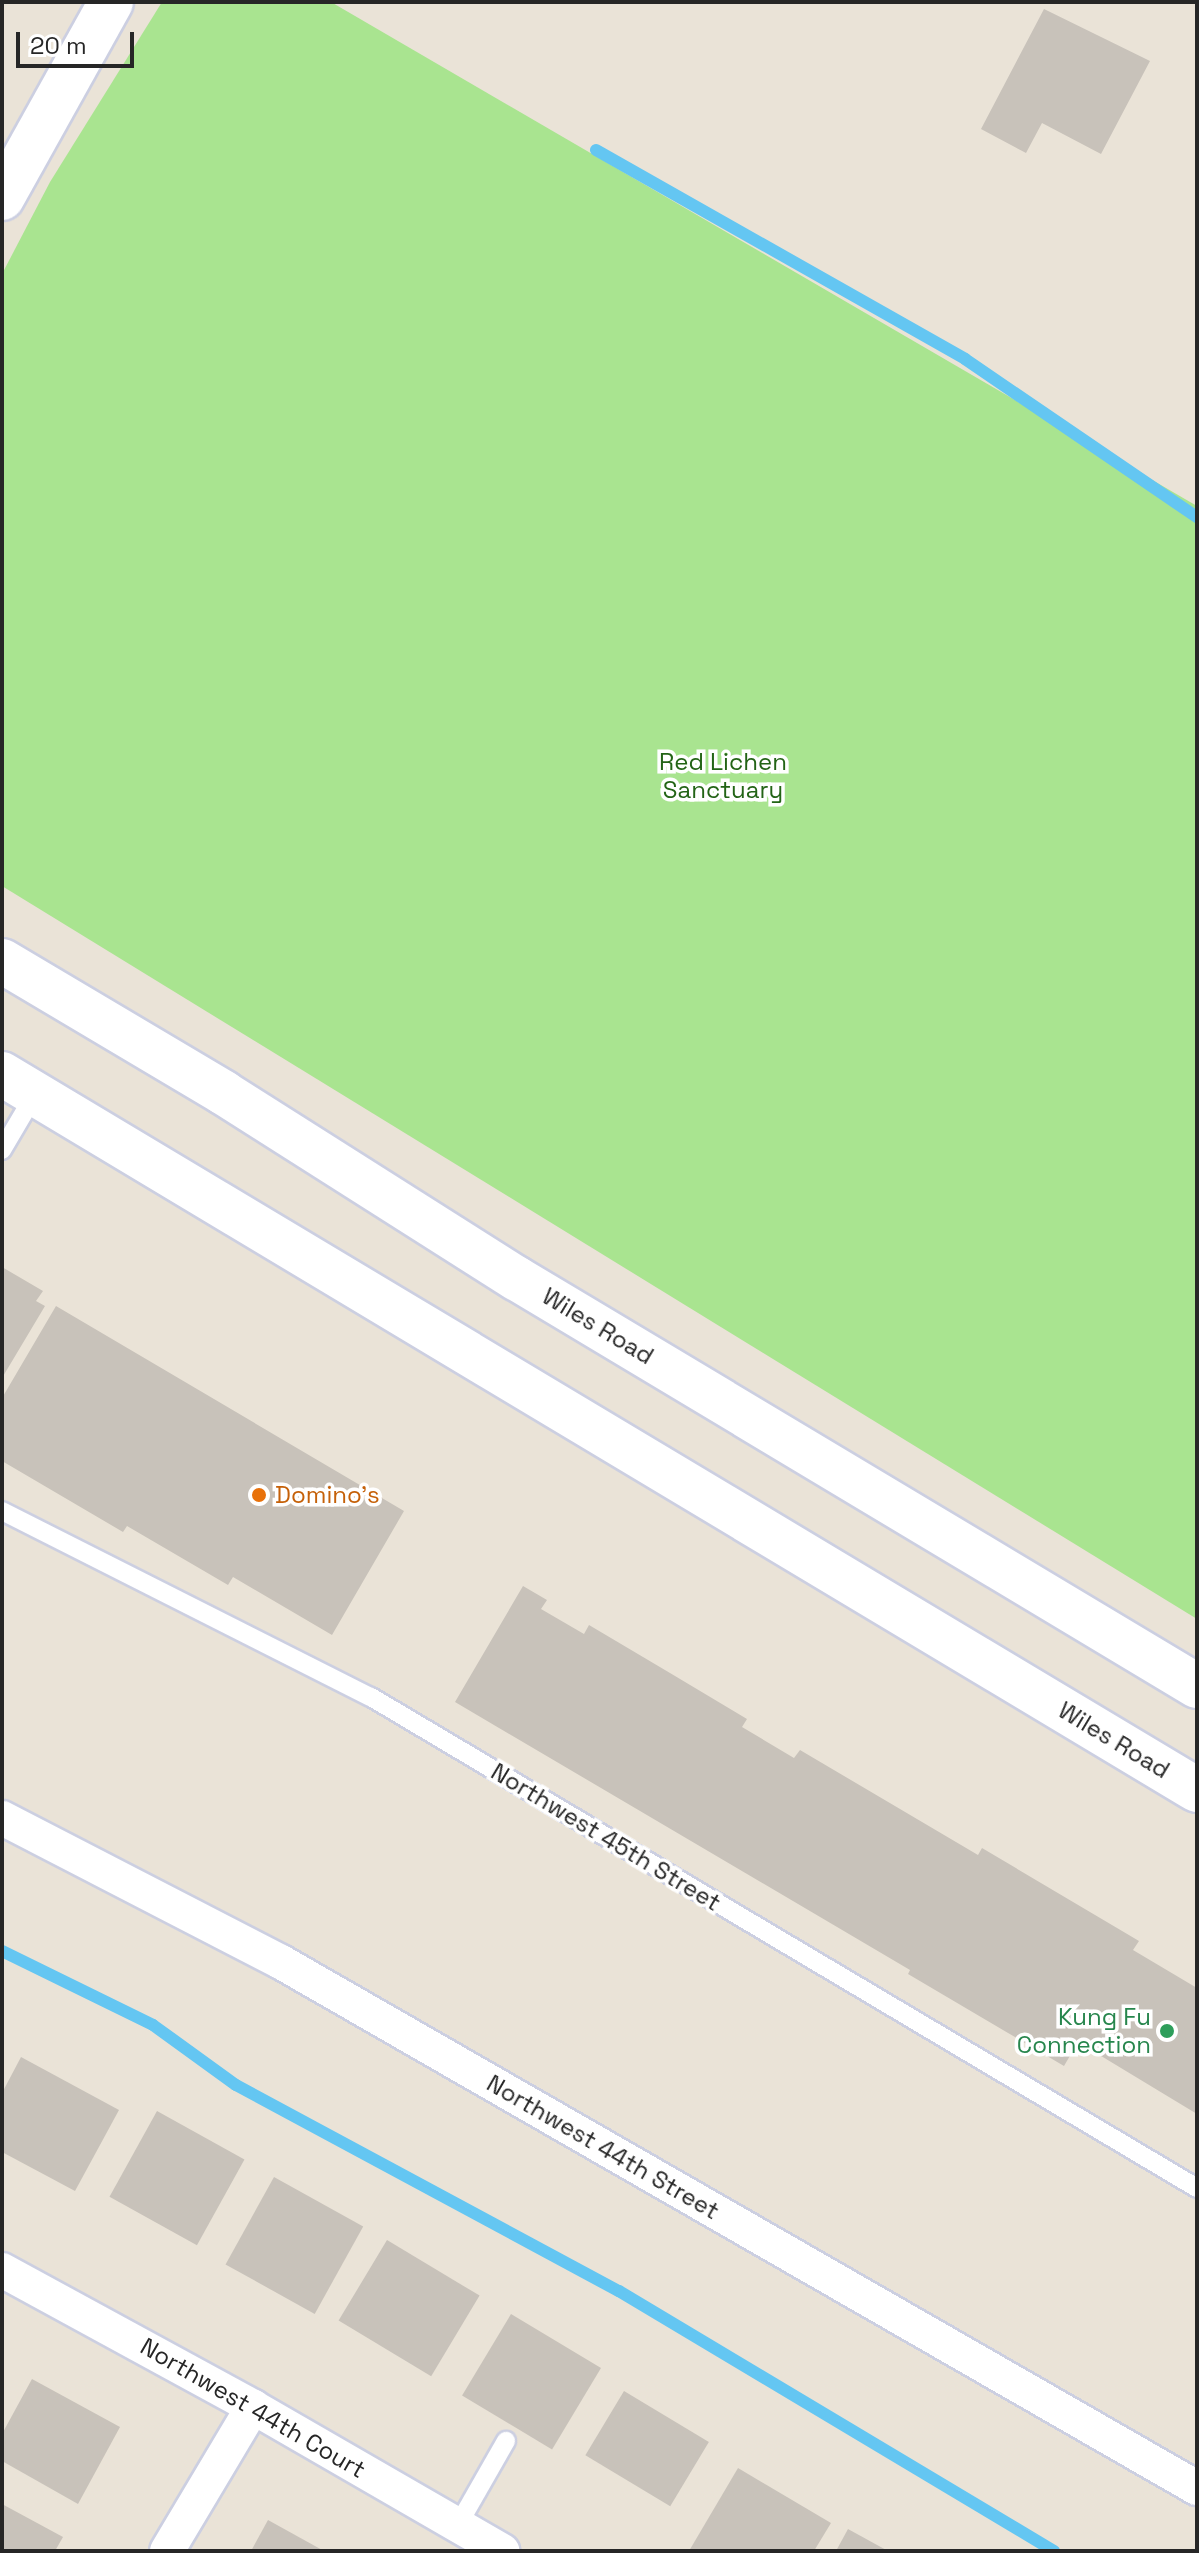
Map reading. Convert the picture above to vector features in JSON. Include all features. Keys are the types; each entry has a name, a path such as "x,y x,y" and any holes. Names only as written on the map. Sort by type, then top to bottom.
{"main road":[{"path":"2,198 111,2"},
{"name":"Wiles Road","path":"2,961 224,1093 516,1278 1197,1686"},
{"name":"Wiles Road","path":"19,1084 1197,1790"}],"street":[{"name":"Northwest 44th Street","path":"2,1818 281,1962 1197,2488"},
{"name":"Northwest 44th Court","path":"2,2270 253,2407 502,2551"},
{"path":"167,2551 253,2407"}],"lane":[{"path":"2,1150 19,1084"},
{"name":"Northwest 45th Street","path":"2,1511 371,1697 1197,2188"},
{"path":"458,2525 506,2441"}],"green space":[{"name":"Red Lichen Sanctuary","path":"162,2 331,2 1197,506 1197,1619 2,886 2,274 50,182"}],"building":[{"path":"1044,9 1150,61 1101,154 1042,123 1026,153 981,129"},
{"path":"2,1267 43,1291 36,1301 45,1306 2,1378"},
{"path":"56,1306 404,1511 332,1635 233,1577 228,1585 127,1526 123,1532 2,1461 2,1398"},
{"path":"523,1586 547,1600 541,1609 584,1634 589,1625 747,1719 742,1727 794,1758 800,1750 978,1855 982,1848 1139,1941 1133,1950 1197,1988 1197,2114 1078,2042 1064,2066 908,1974 910,1970 455,1702"},
{"path":"21,2057 119,2110 75,2191 2,2152 2,2093"},
{"path":"157,2111 244,2159 197,2245 109,2197"},
{"path":"274,2177 363,2226 315,2314 226,2264"},
{"path":"387,2240 480,2296 431,2376 339,2321"},
{"path":"511,2314 601,2368 552,2450 462,2395"},
{"path":"32,2379 120,2427 78,2504 2,2461 2,2434"},
{"path":"624,2391 709,2442 670,2506 585,2455"},
{"path":"738,2468 831,2523 814,2551 689,2551"},
{"path":"2,2504 63,2537 55,2551 2,2551"},
{"path":"268,2520 324,2551 251,2551"},
{"path":"848,2529 888,2551 836,2551"}],"waterway":[{"path":"596,150 965,359 1197,517"},
{"path":"2,1951 153,2025 236,2085 619,2291 1054,2551"}],"place":[{"name":"Domino's","path":"259,1495"},
{"name":"Kung Fu Connection","path":"1167,2031"}]}
